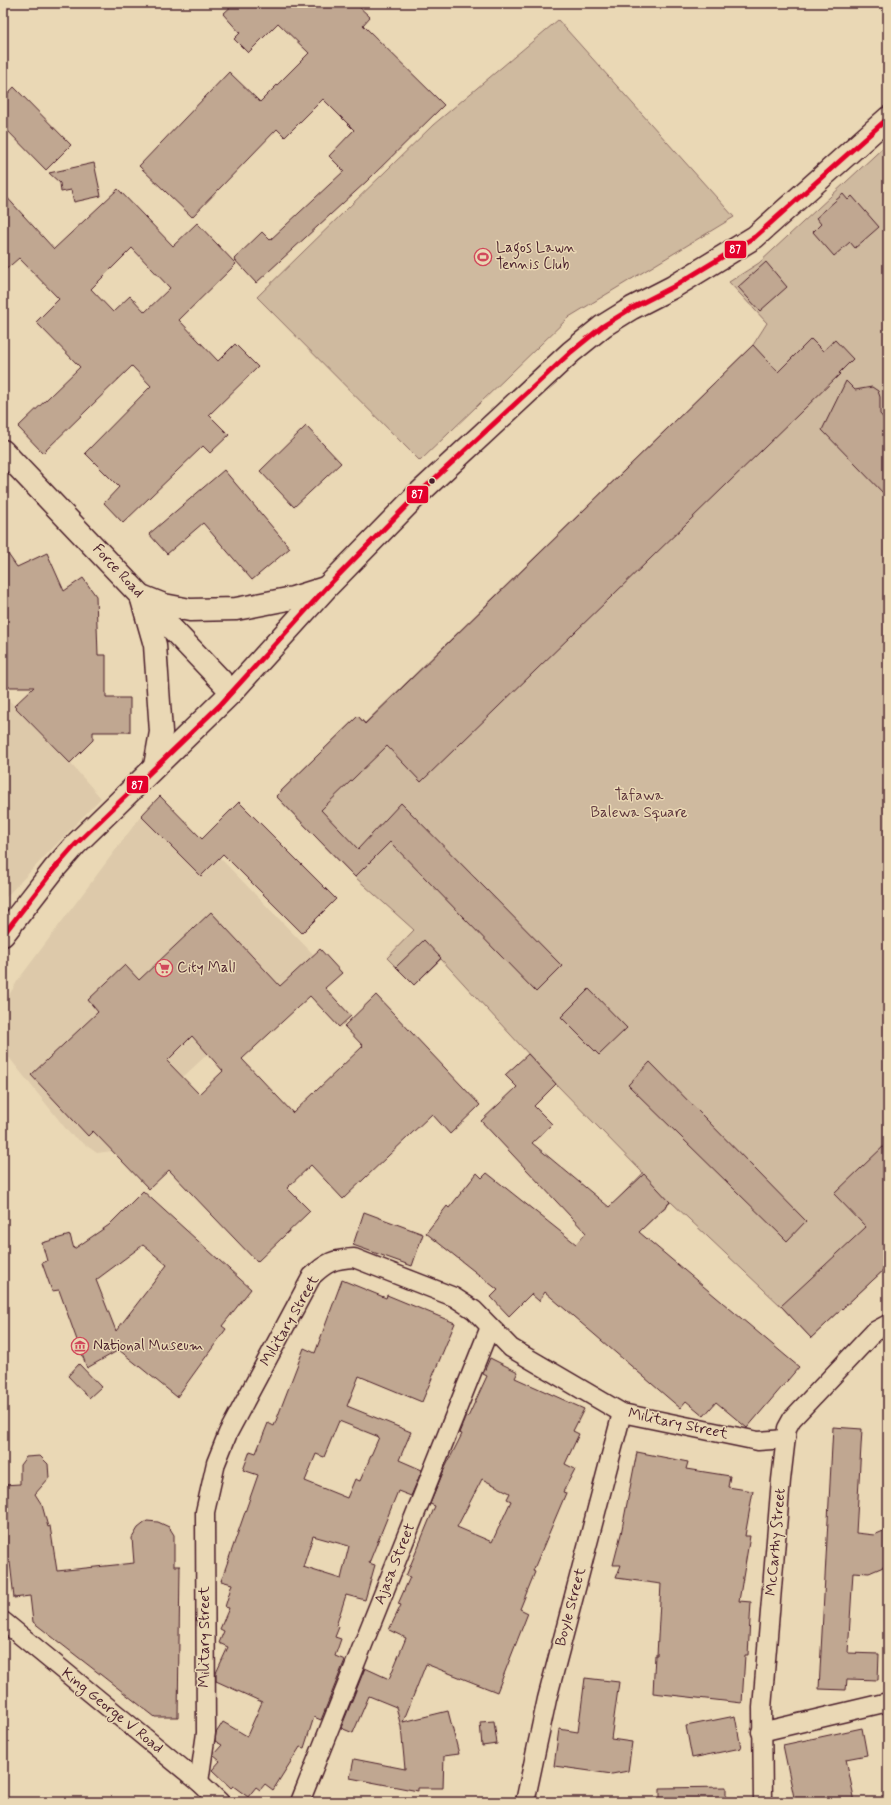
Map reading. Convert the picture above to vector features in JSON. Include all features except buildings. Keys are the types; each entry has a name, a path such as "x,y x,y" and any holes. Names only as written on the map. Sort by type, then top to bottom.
{"main road":[{"path":"3,935 55,868 76,844 232,692 327,587 417,495 571,352 603,326 632,308 673,288 755,237 888,118"},
{"name":"Force Road","path":"3,450 232,692"},
{"path":"141,596 164,605 190,610 236,609 293,598 327,587"},
{"path":"141,596 155,645 161,732 155,766"}],"street":[{"name":"Military Street","path":"199,1782 206,1733 205,1512 216,1463 228,1433 312,1276 325,1264 339,1259 354,1258 454,1297 474,1310 511,1348 622,1413 758,1441 786,1439"},
{"name":"McCarthy Street","path":"763,1802 761,1732 787,1428 792,1419 875,1331 888,1324"},
{"name":"Ajasa Street","path":"300,1802 490,1327"},
{"name":"Boyle Street","path":"525,1802 547,1699 622,1413"},
{"name":"King George V Road","path":"3,1621 199,1782 220,1802"},
{"path":"761,1732 888,1702"}],"shaded area":[{"path":"3,694 70,763 101,798 4,899"},
{"name":"City Mall","path":"160,796 314,955 183,1077 167,1061 133,1131 112,1151 97,1153 70,1134 3,1050 3,1005 18,980 141,816"}],"green space":[{"name":"Lagos Lawn Tennis Club","path":"558,20 734,217 569,317 420,461 257,297 433,125"},
{"name":"Tafawa Balewa Square","path":"888,143 888,1266 811,1338 781,1306 671,1202 643,1228 616,1201 643,1173 556,1084 441,959 414,985 387,958 414,930 355,877 276,796 358,716 365,723 753,345 767,323 729,282 759,263"}],"transit line":[{"name":"87","path":"3,935 55,868 76,844 221,704 327,587 417,495 571,352 603,326 632,308 673,287 755,237 888,118"}],"place":[{"name":"Lagos Lawn Tennis Club","path":"483,257"},
{"name":"City Mall","path":"164,968"},
{"name":"National Museum","path":"80,1346"}]}
